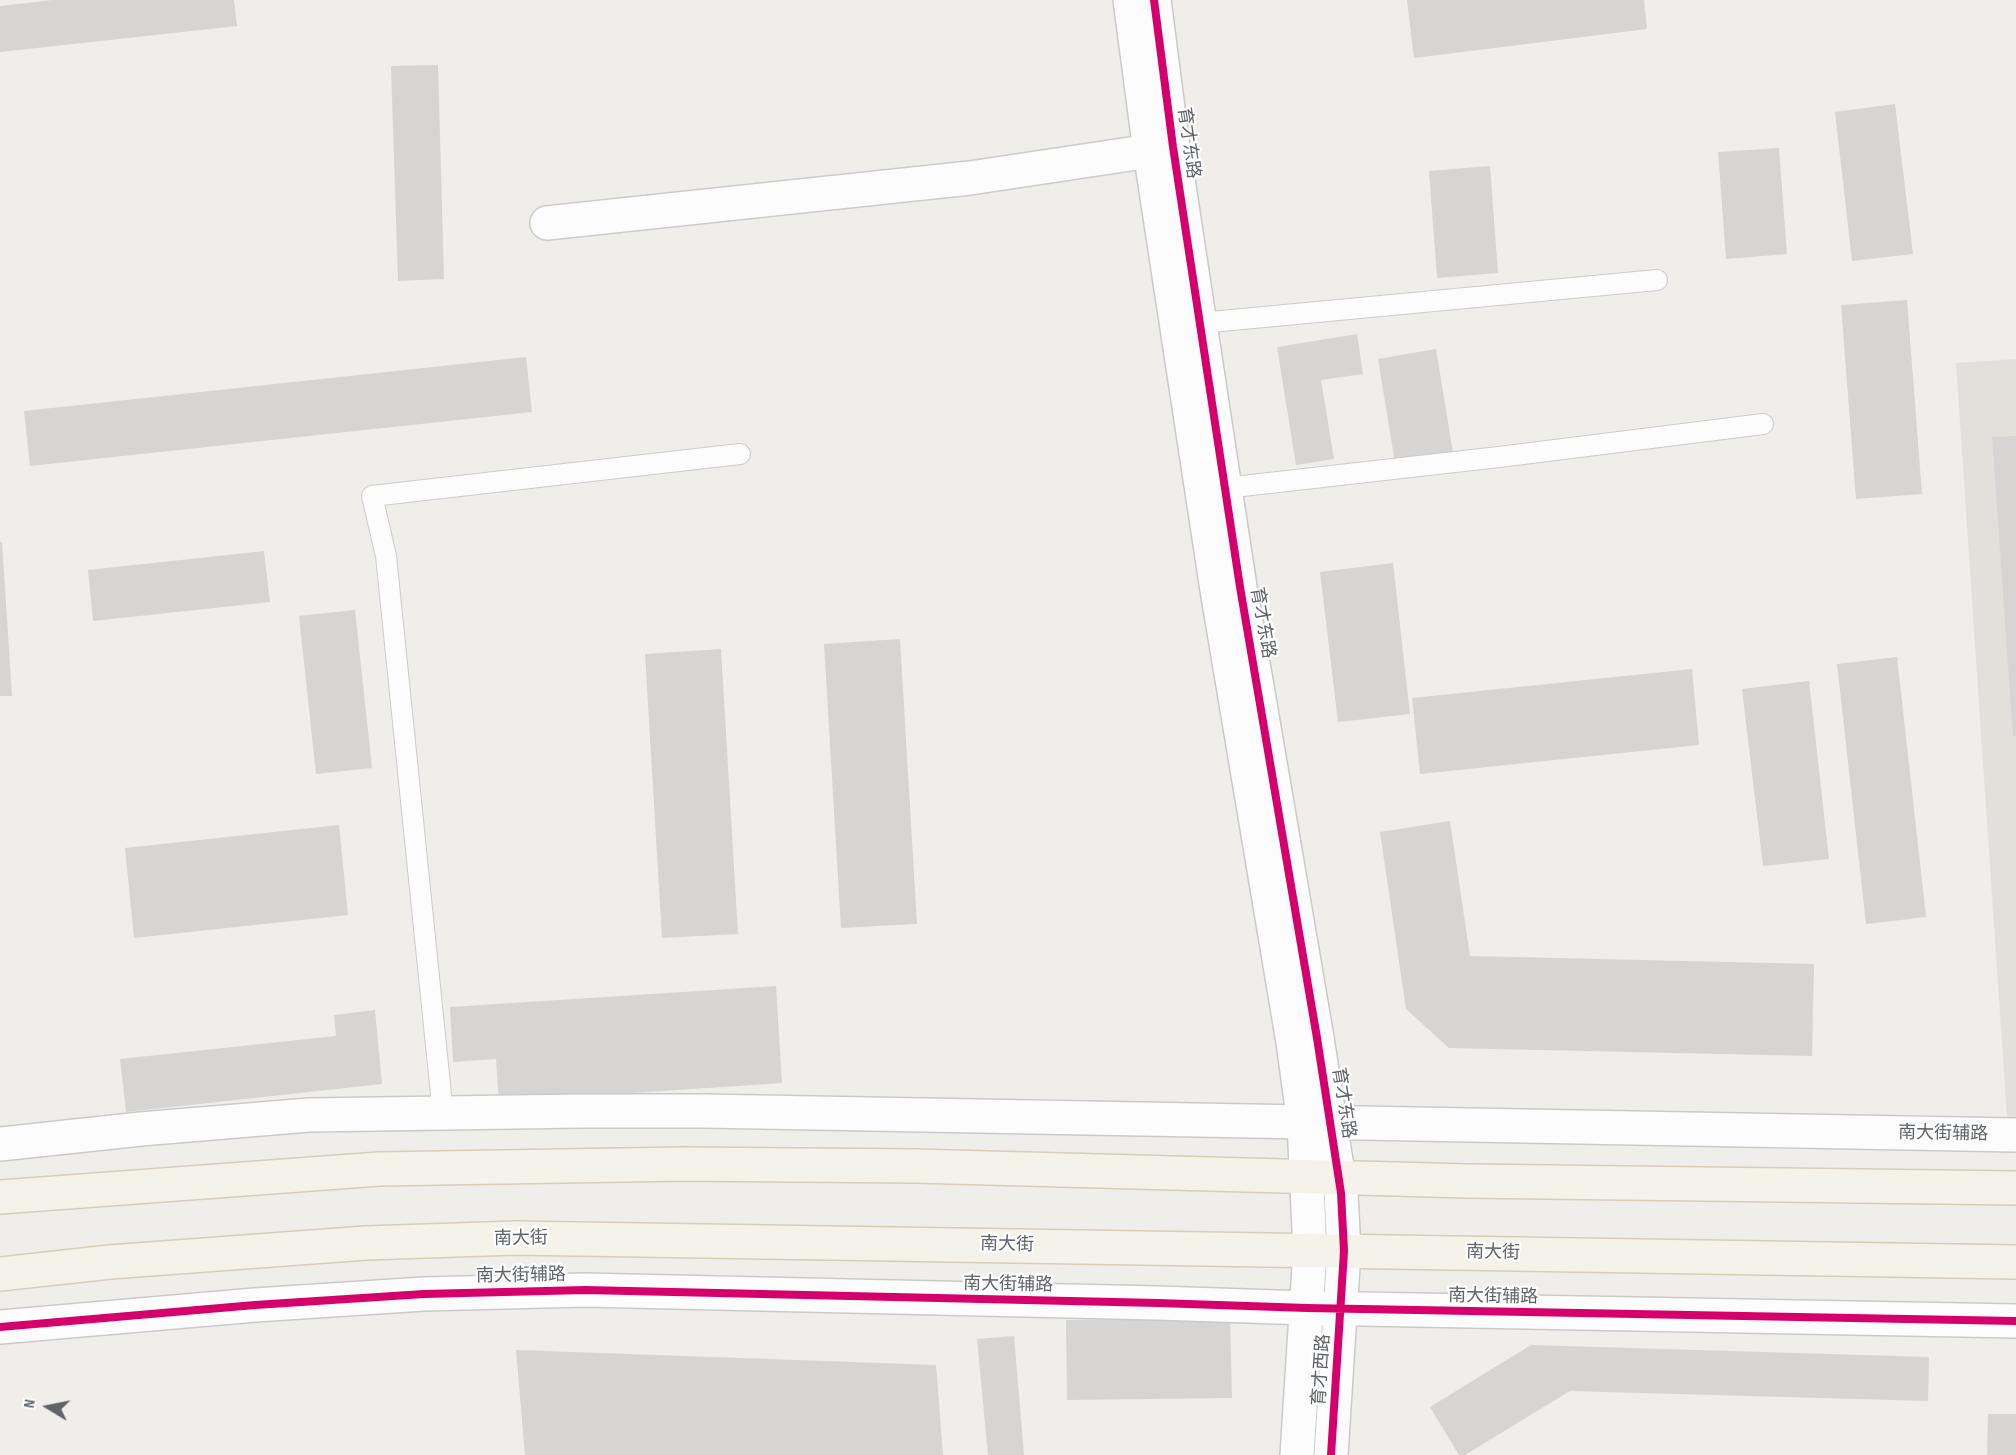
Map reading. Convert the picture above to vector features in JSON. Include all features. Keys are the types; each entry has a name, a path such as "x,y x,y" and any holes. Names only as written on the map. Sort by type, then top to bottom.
{"main road":[{"path":"0,1197 379,1169 683,1164 915,1166 1468,1181 2016,1188"},
{"name":"南大街","path":"0,1274 110,1262 354,1244 516,1238 2016,1262"}],"street":[{"name":"育才东路","path":"1130,0 1150,151 1217,590 1293,1042 1318,1124"},
{"name":"育才东路","path":"1154,0 1173,147 1318,1124 1323,1176 1344,1251"},
{"path":"547,223 970,178 1150,151"},
{"name":"南大街辅路","path":"0,1143 309,1115 705,1111 2016,1135"},
{"name":"育才东路","path":"1310,1251 1323,1176"},
{"name":"育才西路","path":"1297,1455 1310,1251"},
{"name":"育才西路","path":"1326,1449 1341,1309 1344,1251"},
{"name":"南大街辅路","path":"0,1327 323,1300 551,1290 1341,1309 2016,1321"}],"lane":[{"path":"1200,323 1657,280"},
{"path":"1225,488 1763,424"},
{"path":"443,1114 386,556 372,496 740,454"}],"shaded area":[{"path":"2016,359 2016,1117 2007,1117 1956,363"}],"building":[{"path":"52,0 234,0 237,26 0,52 0,6"},
{"path":"1407,0 1644,0 1647,29 1414,58"},
{"path":"438,65 444,279 398,281 391,66"},
{"path":"1895,104 1913,254 1852,261 1835,112"},
{"path":"1779,148 1787,254 1726,259 1718,152"},
{"path":"1490,166 1498,273 1437,278 1429,171"},
{"path":"1907,300 1922,494 1856,499 1841,305"},
{"path":"1357,334 1363,374 1321,380 1334,459 1296,465 1277,347"},
{"path":"1436,349 1453,453 1395,463 1378,359"},
{"path":"526,357 532,412 30,466 24,411"},
{"path":"2016,436 2016,736 2013,736 1992,437"},
{"path":"0,542 2,542 12,696 0,696"},
{"path":"264,551 270,602 93,621 88,570"},
{"path":"1393,563 1410,714 1338,722 1320,572"},
{"path":"355,610 372,768 316,774 299,616"},
{"path":"900,639 917,924 841,928 824,644"},
{"path":"721,649 738,934 662,938 645,654"},
{"path":"1897,657 1926,917 1866,924 1837,664"},
{"path":"1692,669 1699,745 1420,774 1412,698"},
{"path":"1809,681 1829,859 1763,866 1742,689"},
{"path":"1450,821 1470,956 1814,964 1812,1056 1449,1048 1406,1009 1380,832"},
{"path":"339,825 348,915 134,938 125,848"},
{"path":"776,986 782,1083 499,1102 496,1059 453,1062 450,1007"},
{"path":"375,1010 382,1084 126,1112 120,1059 336,1036 334,1015"},
{"path":"1230,1318 1232,1398 1067,1400 1066,1320"},
{"path":"1014,1336 1024,1455 988,1455 977,1339"},
{"path":"1531,1345 1929,1357 1928,1401 1570,1391 1465,1455 1459,1455 1430,1407"},
{"path":"516,1350 936,1365 943,1455 525,1455"},
{"path":"1988,1414 2016,1414 2016,1455 1987,1455"}],"cycle path":[{"path":"1154,0 1173,147 1240,587 1317,1038 1341,1193 1344,1251 1331,1455"},
{"path":"0,1327 255,1305 424,1294 585,1290 1307,1308 2016,1321"}]}
